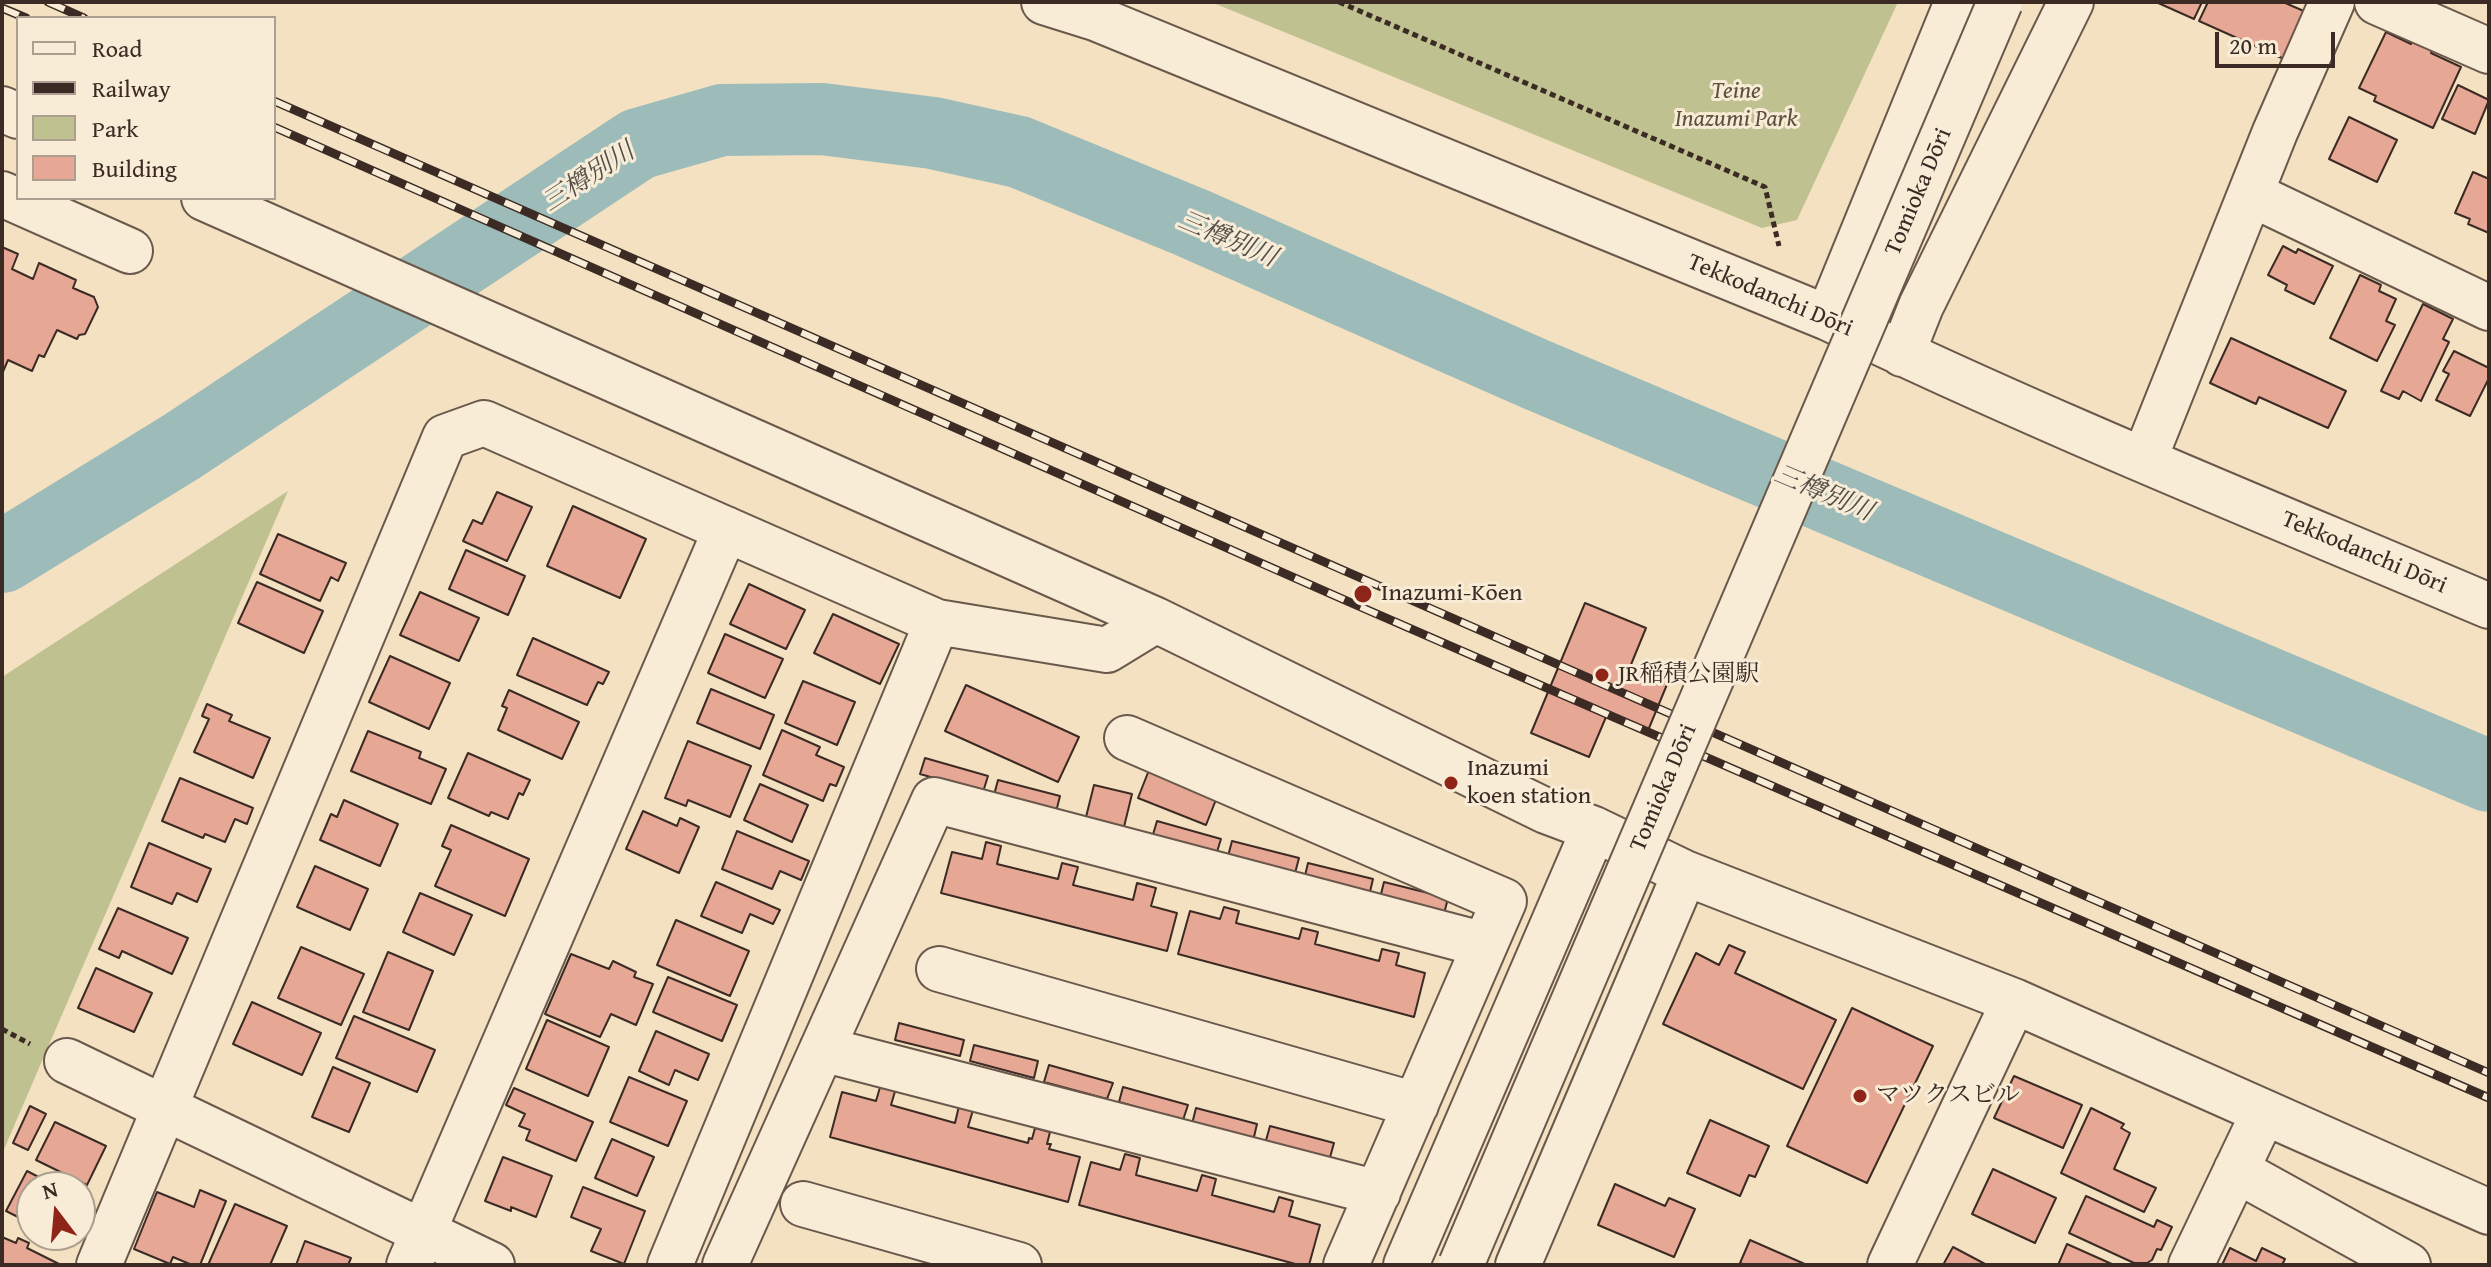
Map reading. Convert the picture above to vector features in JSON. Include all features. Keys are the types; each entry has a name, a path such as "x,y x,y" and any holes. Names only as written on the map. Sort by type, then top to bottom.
{"street":[{"name":"Tekkodanchi Dōri","path":"1044,2 1095,18 1828,318 1902,354 2144,460 2489,606"},
{"path":"1828,318 1957,2"},
{"name":"Tomioka Dōri","path":"1461,1265 2000,2"},
{"path":"1902,354 1921,306 2071,2"},
{"path":"2144,460 2332,2"},
{"path":"2377,2 2489,51"},
{"path":"2,194 130,251"},
{"path":"2251,194 2489,308"},
{"path":"209,200 1156,620 1546,811 1594,829 1685,873 2014,1001 2489,1212"},
{"path":"99,1265 445,437 484,423 937,622 1107,650 1156,620"},
{"path":"416,1249 726,529"},
{"path":"670,1265 937,622"},
{"path":"1127,738 1504,901 1346,1265"},
{"path":"725,1265 934,800 1485,945"},
{"path":"1406,1265 1594,829"},
{"path":"1518,1265 1685,873"},
{"path":"939,969 1416,1105"},
{"path":"1890,1265 2014,1001"},
{"path":"822,1049 1378,1193"},
{"path":"67,1061 165,1106 416,1249 492,1265"},
{"path":"2191,1265 2264,1112"},
{"path":"2236,1170 2408,1265"},
{"path":"803,1204 1019,1265"}],"path":[{"path":"1339,2 1765,187 1779,246"}],"green space":[{"name":"Teine Inazumi Park","path":"1211,2 1898,2 1797,220 1762,228"},
{"path":"288,491 42,1061 2,1154 2,677"}],"building":[{"path":"2156,2 2202,2 2194,19"},
{"path":"2208,2 2283,2 2306,12 2284,59 2199,21"},
{"path":"2386,32 2411,44 2414,37 2434,47 2431,53 2461,67 2433,128 2374,101 2376,96 2359,88"},
{"path":"2458,85 2489,100 2475,134 2442,119"},
{"path":"2349,117 2397,140 2377,182 2329,159"},
{"path":"2473,172 2489,179 2489,233 2468,224 2470,219 2455,213"},
{"path":"2283,246 2296,253 2298,249 2333,266 2314,304 2285,290 2287,285 2268,275"},
{"path":"2,247 18,254 12,269 33,279 39,263 76,280 73,288 94,297 98,307 85,334 77,339 57,330 44,357 39,355 32,371 8,360 2,374"},
{"path":"2360,275 2381,285 2379,291 2396,299 2386,321 2395,325 2377,361 2330,338"},
{"path":"2423,304 2453,319 2443,339 2449,342 2421,401 2403,391 2399,399 2381,391"},
{"path":"2231,338 2346,391 2328,428 2259,397 2256,404 2210,383"},
{"path":"2454,351 2489,368 2489,378 2470,416 2436,400 2449,374 2443,371"},
{"path":"497,492 532,507 507,561 463,541 473,520 482,524"},
{"path":"573,506 646,539 620,598 547,566"},
{"path":"278,534 346,563 338,581 331,577 320,601 260,574"},
{"path":"466,550 525,576 508,615 449,589"},
{"path":"257,582 323,611 304,653 238,623"},
{"path":"749,584 805,610 786,649 730,624"},
{"path":"420,592 479,618 459,661 400,635"},
{"name":"JR稲積公園駅","path":"1585,603 1646,628 1630,667 1668,682 1647,733 1606,717 1589,757 1531,733"},
{"path":"833,614 899,644 880,684 814,653"},
{"path":"725,634 783,659 765,698 708,673"},
{"path":"533,638 609,672 603,684 598,682 587,705 517,675"},
{"path":"390,656 450,683 429,729 369,702"},
{"path":"803,681 855,702 837,745 785,723"},
{"path":"966,685 1079,737 1058,782 945,731"},
{"path":"711,689 774,715 760,749 697,723"},
{"path":"509,690 579,722 562,759 498,730 507,708 502,706"},
{"path":"207,704 232,715 229,721 270,738 253,778 194,752 209,719 202,716"},
{"path":"782,730 820,747 816,755 844,767 836,786 830,784 823,801 763,775"},
{"path":"368,731 421,752 419,758 446,769 431,804 351,771"},
{"path":"688,741 751,766 730,817 688,800 686,806 665,798"},
{"path":"468,753 530,780 523,795 519,793 508,819 491,812 489,816 448,798"},
{"path":"925,758 988,776 983,792 920,774"},
{"path":"1149,770 1217,797 1206,825 1138,798"},
{"path":"180,778 253,808 247,824 235,819 225,842 205,834 203,838 162,821"},
{"path":"998,780 1060,796 1056,812 994,795"},
{"path":"760,784 808,805 792,842 744,820"},
{"path":"1094,785 1132,794 1123,831 1085,821"},
{"path":"344,800 398,824 380,866 320,840 331,814 337,817"},
{"path":"643,811 677,826 680,818 699,827 679,873 626,849"},
{"path":"1157,821 1221,839 1216,855 1152,838"},
{"path":"451,825 529,859 505,916 435,886 451,850 442,846"},
{"path":"737,831 809,861 801,880 780,871 772,889 722,869"},
{"path":"1232,841 1299,858 1294,877 1227,860"},
{"path":"986,842 1001,846 997,864 1058,879 1062,863 1078,867 1073,885 1133,900 1137,883 1156,888 1151,906 1177,913 1167,951 941,893 952,852 982,859"},
{"path":"149,843 211,869 197,902 177,893 172,904 131,887"},
{"path":"1308,863 1373,879 1369,896 1304,880"},
{"path":"315,866 368,889 350,930 297,907"},
{"path":"716,882 780,910 773,924 750,914 742,933 701,916"},
{"path":"1384,882 1448,898 1444,914 1380,898"},
{"path":"420,893 472,915 454,955 403,932"},
{"path":"1224,907 1239,911 1236,923 1299,939 1302,928 1318,932 1315,944 1379,961 1382,949 1399,953 1396,965 1425,973 1414,1017 1178,954 1190,911 1220,919"},
{"path":"118,908 188,938 172,974 122,951 119,958 99,949"},
{"path":"676,920 749,951 730,996 657,965"},
{"path":"1729,945 1745,952 1735,973 1836,1020 1803,1089 1663,1024 1696,953 1719,965"},
{"path":"301,947 364,974 341,1025 278,998"},
{"path":"388,952 433,971 409,1030 363,1012"},
{"path":"571,954 609,969 613,961 636,972 634,977 653,984 636,1025 611,1014 600,1037 545,1014"},
{"path":"96,968 152,993 134,1032 78,1008"},
{"path":"668,977 737,1005 722,1041 653,1012"},
{"path":"252,1002 321,1033 302,1075 233,1044"},
{"name":"マツクスビル","path":"1852,1008 1933,1046 1867,1183 1787,1146"},
{"path":"354,1016 435,1050 417,1092 336,1058"},
{"path":"547,1020 609,1047 588,1096 526,1069"},
{"path":"899,1023 964,1040 960,1056 895,1040"},
{"path":"656,1031 709,1054 698,1080 675,1070 669,1085 639,1071"},
{"path":"974,1045 1038,1061 1034,1078 970,1061"},
{"path":"1049,1065 1113,1083 1107,1099 1044,1082"},
{"path":"333,1067 370,1083 349,1132 312,1117"},
{"path":"2014,1076 2082,1105 2063,1148 1994,1118"},
{"path":"629,1077 687,1101 668,1146 610,1122"},
{"path":"881,1084 896,1088 891,1105 955,1123 959,1106 973,1110 968,1127 1028,1143 1035,1128 1050,1132 1049,1149 1080,1157 1068,1202 830,1137 842,1092 876,1101"},
{"path":"1123,1087 1188,1105 1183,1120 1119,1102"},
{"path":"514,1088 593,1122 576,1161 526,1140 530,1130 519,1126 525,1114 506,1105"},
{"path":"30,1106 46,1114 28,1150 13,1143"},
{"path":"1196,1108 1257,1124 1253,1141 1192,1124"},
{"path":"2091,1108 2124,1124 2121,1128 2130,1133 2114,1169 2156,1188 2144,1212 2061,1173"},
{"path":"1710,1120 1769,1146 1755,1177 1749,1175 1740,1196 1687,1173"},
{"path":"55,1122 106,1146 94,1171 58,1171 36,1160"},
{"path":"1270,1126 1334,1143 1329,1161 1265,1144"},
{"path":"612,1139 654,1157 637,1196 595,1178"},
{"path":"1125,1154 1140,1158 1136,1175 1197,1191 1202,1175 1216,1179 1212,1195 1274,1212 1279,1197 1293,1201 1289,1216 1320,1225 1309,1265 1299,1265 1079,1205 1091,1162 1120,1170"},
{"path":"503,1157 552,1176 536,1217 485,1201"},
{"path":"1993,1169 2056,1198 2035,1243 1972,1214"},
{"path":"1615,1184 1665,1206 1669,1198 1695,1209 1674,1257 1598,1225"},
{"path":"583,1187 645,1211 624,1264 591,1251 601,1229 571,1217"},
{"path":"200,1190 226,1201 200,1265 173,1257 170,1264 134,1249 157,1192 194,1207"},
{"path":"16,1192 16,1216 6,1211"},
{"path":"2086,1196 2154,1227 2157,1220 2172,1227 2161,1250 2157,1249 2147,1263 2134,1263 2069,1233"},
{"path":"235,1204 287,1226 270,1265 208,1265"},
{"path":"2,1237 16,1243 16,1251 33,1251 61,1265 2,1265"},
{"path":"1750,1240 1807,1265 1740,1263"},
{"path":"305,1241 351,1258 348,1265 296,1265"},
{"path":"2067,1244 2114,1265 2058,1265"},
{"path":"1953,1247 1987,1265 1943,1265"},
{"path":"2230,1248 2256,1261 2262,1248 2285,1259 2282,1265 2222,1265"}],"waterway":[{"name":"三樽別川","path":"2,557 181,447 638,144 722,120 822,119 933,133 1019,152 1190,222 1535,374 2489,776"}],"railway":[{"path":"48,2 80,16"},
{"path":"2,8 21,16"},
{"path":"276,102 2489,1073"},
{"path":"276,128 1347,601 2489,1098"}],"place":[{"name":"Inazumi-Kōen","path":"1363,594"},
{"name":"JR稲積公園駅","path":"1602,675"},
{"name":"Inazumi koen station","path":"1451,783"},
{"name":"マツクスビル","path":"1860,1096"}]}
